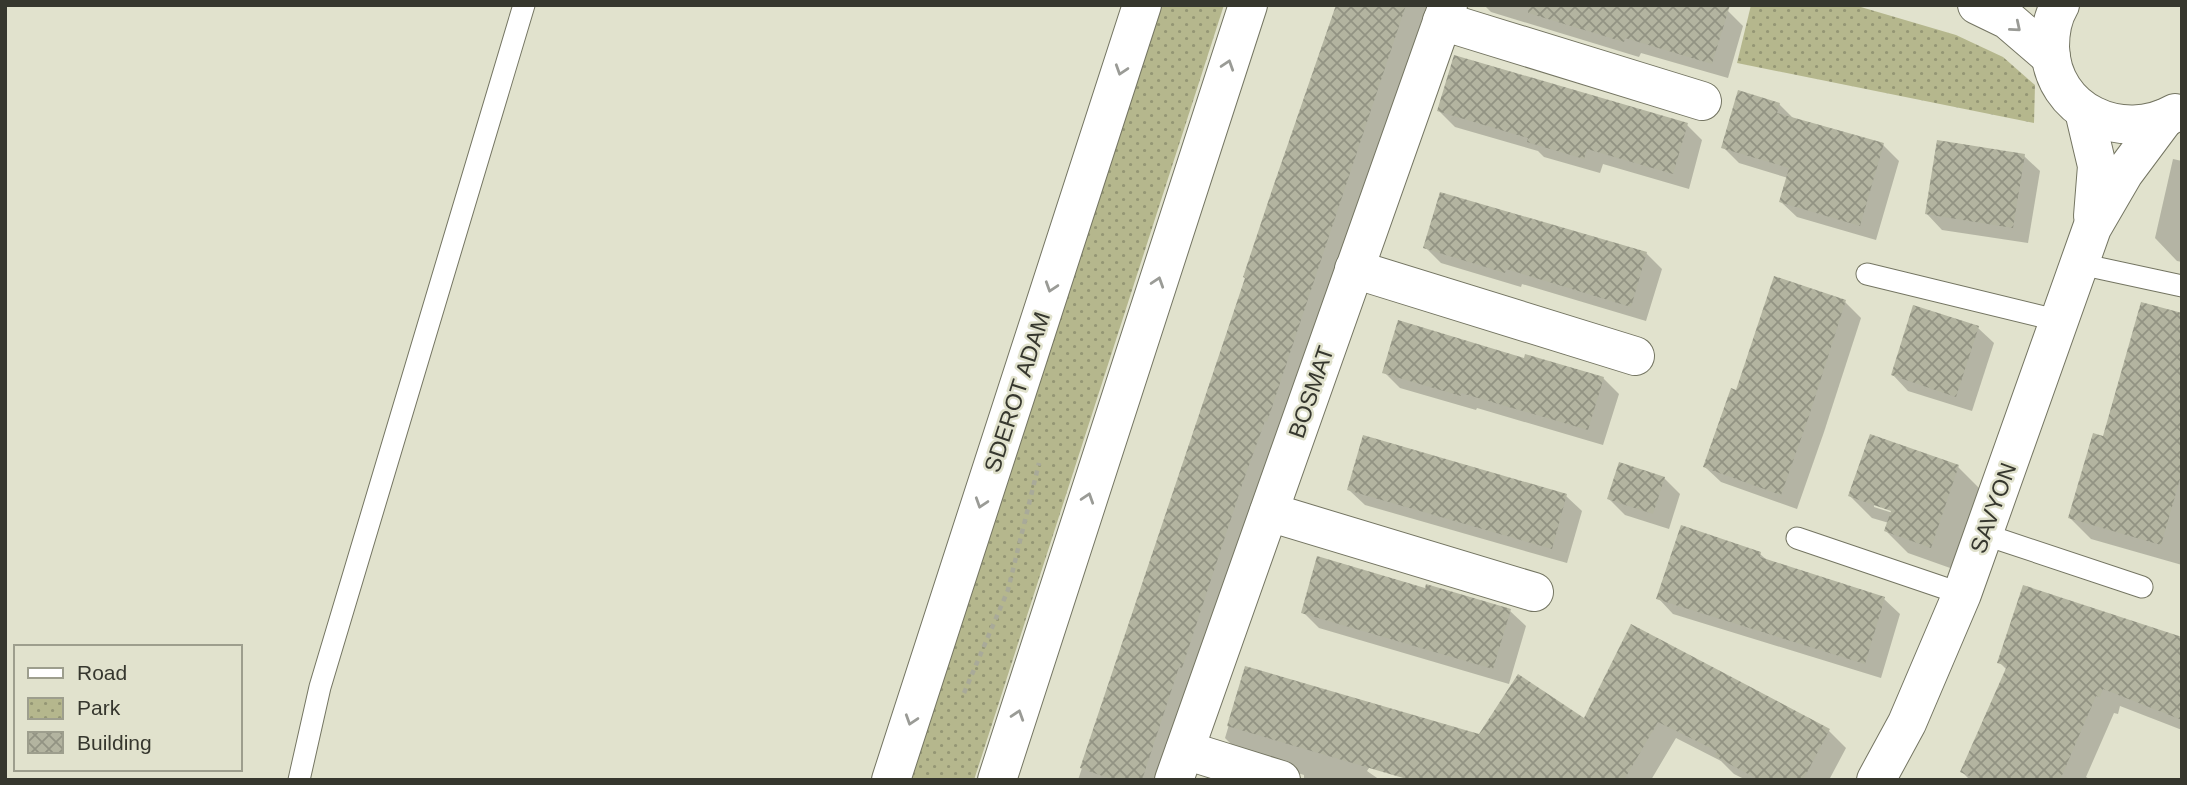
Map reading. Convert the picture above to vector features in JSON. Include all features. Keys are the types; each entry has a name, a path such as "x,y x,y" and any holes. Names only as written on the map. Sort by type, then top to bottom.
{"street":[{"name":"SDEROT ADAM","path":"891,780 1142,5"},
{"path":"997,780 1248,5"},
{"path":"1977,5 2008,20 2051,57"},
{"path":"2060,5 2050,35 2051,57 2057,78 2068,97 2084,111 2109,123 2138,125 2173,113"},
{"path":"1445,13 1702,101"},
{"name":"BOSMAT","path":"1179,765 1445,13"},
{"name":"SAVYON","path":"2084,111 2097,166 2086,246"},
{"name":"SAVYON","path":"1876,780 1907,723 1962,594 2086,246 2124,173 2173,113"},
{"path":"1354,269 1635,356"},
{"path":"1269,512 1534,592"},
{"path":"1179,765 1281,780"}],"lane":[{"path":"299,780 324,674 524,5"},
{"path":"2086,246 2182,286"},
{"path":"1867,274 2060,321"},
{"path":"1983,534 2142,587"},
{"path":"1797,538 1962,594"}],"green space":[{"path":"1158,5 1224,5 974,780 908,780"},
{"path":"1751,5 1854,5 1956,35 2003,57 2035,85 2034,123 1737,63"}],"building":[{"path":"1336,5 1406,5 1267,422 1265,421 1244,479 1142,780 1114,780 1080,768"},
{"path":"1529,5 1730,5 1712,64 1625,38 1624,42 1528,13"},
{"path":"1454,55 1688,123 1673,174 1587,149 1584,159 1527,142 1528,138 1437,111"},
{"path":"1738,90 1780,103 1777,113 1884,143 1860,226 1779,202 1789,168 1721,148"},
{"path":"1937,140 2025,154 2013,228 1925,214"},
{"path":"1440,192 1647,252 1631,307 1506,269 1505,273 1423,248"},
{"path":"1774,276 1846,300 1781,495 1703,467 1731,388 1736,390"},
{"path":"2141,302 2182,313 2182,472 2161,545 2068,518 2093,433 2103,436"},
{"path":"1913,305 1979,326 1956,397 1891,375"},
{"path":"1398,320 1524,358 1525,354 1604,377 1588,430 1382,373"},
{"path":"1870,434 1959,465 1931,548 1884,531 1891,511 1848,496"},
{"path":"1363,435 1567,494 1552,549 1347,490"},
{"path":"1619,462 1665,477 1653,514 1607,499"},
{"path":"1681,525 1761,552 1760,557 1885,597 1865,664 1656,599"},
{"path":"1317,556 1425,588 1426,584 1511,609 1493,669 1301,613"},
{"path":"2023,585 2182,637 2182,720 2103,689 2100,697 2096,696 2060,780 1978,780 1960,772 2007,666 1997,663"},
{"path":"1631,624 1830,729 1803,780 1759,780 1715,756 1717,751 1658,722 1624,780 1410,780 1227,726 1245,666 1479,734 1518,674 1584,718"}]}
